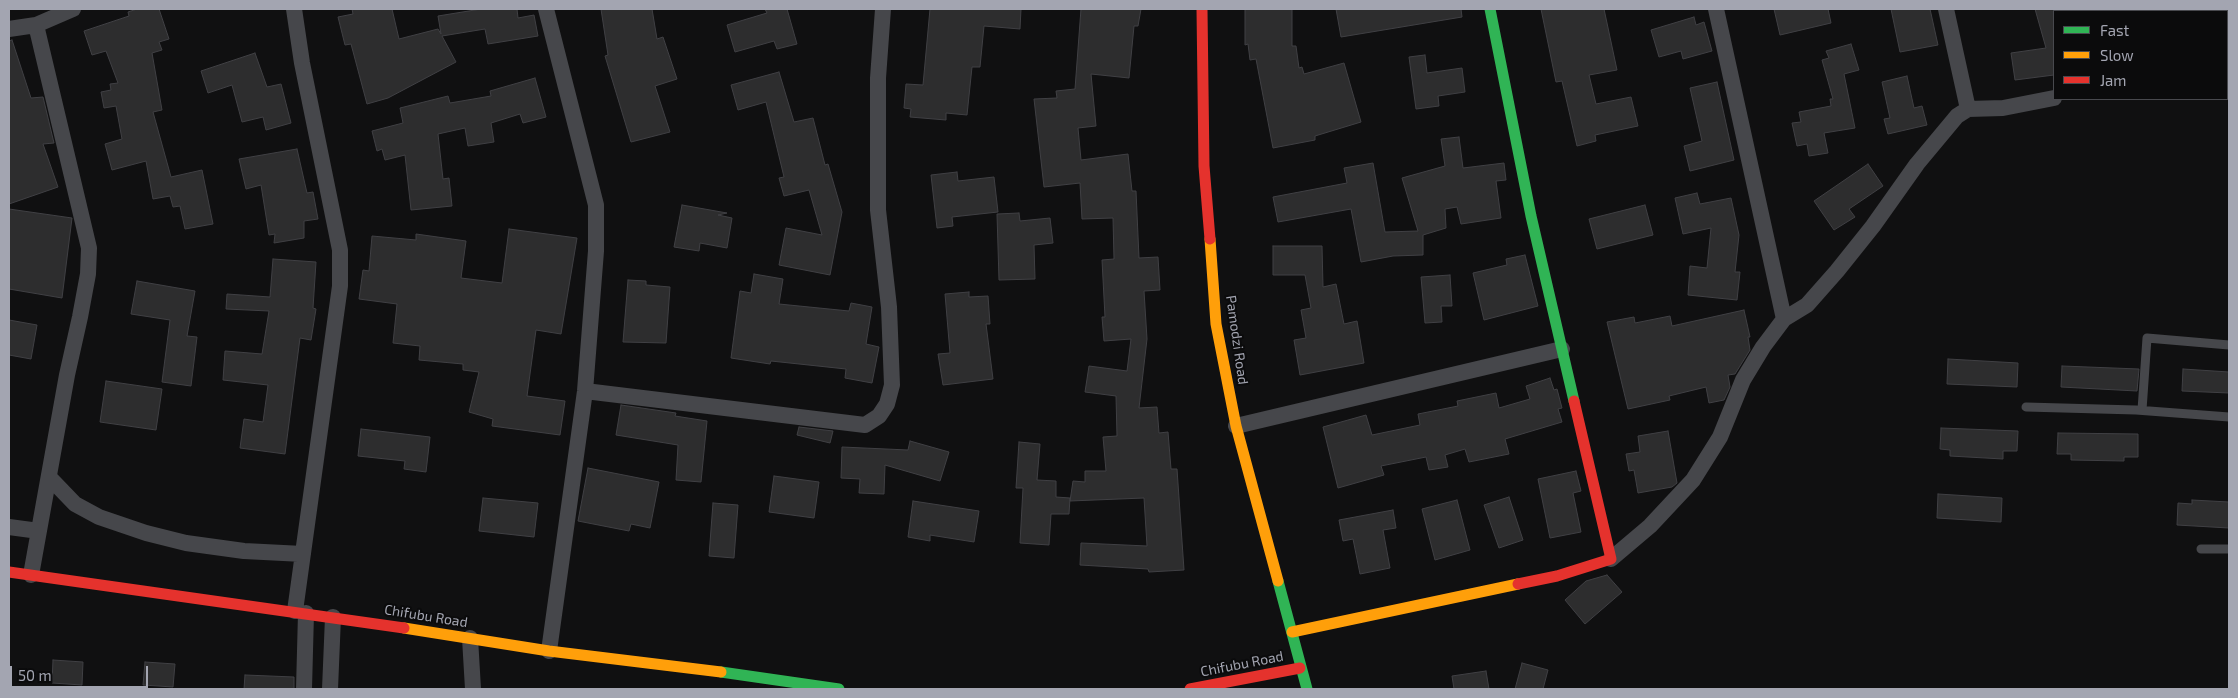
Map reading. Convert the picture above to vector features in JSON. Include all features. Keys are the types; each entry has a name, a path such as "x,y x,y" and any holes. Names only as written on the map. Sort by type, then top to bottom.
{"street":[{"path":"9,30 36,25 73,9"},
{"path":"294,9 302,64 340,250 340,286 303,554 301,612 304,689"},
{"path":"546,9 596,206 596,251 585,392 548,651"},
{"path":"585,392 865,425 879,416 887,404 892,385 889,308 878,210 878,78 883,9"},
{"name":"Pamodzi Road","path":"1202,9 1204,166 1216,324 1236,426 1307,689"},
{"path":"1490,9 1530,216 1611,559"},
{"path":"1716,9 1784,319"},
{"path":"1946,9 1968,109"},
{"path":"31,575 88,274 89,248 60,119 36,25"},
{"path":"1292,632 1557,576 1611,559 1650,526 1693,480 1720,437 1743,380 1784,319 1807,305 1838,271 1917,164 1957,116 1968,109 2004,108 2053,98"},
{"path":"1236,426 1562,349"},
{"path":"49,477 75,504 99,517 146,533 186,543 244,551 303,554"},
{"path":"9,527 39,531"},
{"name":"Chifubu Road","path":"9,572 301,612 738,681 839,689"},
{"path":"330,689 333,617"},
{"path":"470,638 473,689"},
{"name":"Chifubu Road","path":"1190,689 1300,668"}],"lane":[{"path":"2142,410 2147,338 2229,345"},
{"path":"2026,407 2142,410 2229,417"},
{"path":"2201,548 2229,549"}],"building":[{"path":"137,9 159,9 169,39 159,42 162,50 152,53 162,110 153,112 171,177 202,170 213,224 185,229 180,206 173,207 170,196 153,199 146,161 112,170 105,144 122,139 116,106 104,108 101,92 111,90 110,84 118,83 106,51 92,55 84,31 129,16 128,12"},
{"path":"352,9 392,9 399,39 438,29 441,34 438,16 481,9 517,9 518,18 534,15 538,36 488,44 485,29 442,36 456,62 388,98 367,104 351,44 345,45 338,17 353,14"},
{"path":"601,9 652,9 657,39 663,37 677,79 655,86 670,132 631,142 605,56 608,55"},
{"path":"765,9 787,9 797,44 777,49 774,41 735,52 727,25 767,13"},
{"path":"930,9 1021,9 1020,29 984,26 980,67 972,67 967,115 946,113 946,120 910,117 911,109 904,108 906,84 923,85"},
{"path":"1081,9 1141,9 1138,26 1134,26 1129,78 1091,74 1096,126 1078,128 1081,160 1128,154 1132,191 1136,191 1139,258 1158,257 1160,290 1144,291 1147,339 1139,408 1157,407 1159,433 1168,432 1171,469 1177,469 1184,570 1149,572 1148,569 1080,565 1081,543 1147,546 1144,498 1070,501 1073,481 1085,482 1085,471 1106,471 1103,437 1117,436 1116,396 1085,392 1089,366 1127,371 1131,339 1104,341 1102,317 1105,317 1102,260 1114,259 1113,218 1082,219 1080,183 1044,187 1034,99 1057,98 1056,91 1075,89"},
{"path":"1245,9 1292,9 1292,46 1296,46 1299,68 1302,67 1304,74 1344,63 1361,122 1315,136 1315,140 1273,148 1256,59 1250,60 1248,44 1245,45"},
{"path":"1336,9 1461,9 1462,17 1341,37"},
{"path":"1541,9 1604,9 1617,70 1589,75 1596,104 1631,97 1638,126 1595,135 1596,141 1577,146 1562,81 1556,82"},
{"path":"1774,9 1828,9 1831,23 1780,35"},
{"path":"1891,9 1930,9 1938,45 1900,52"},
{"path":"2035,9 2054,9 2053,75 2015,80 2011,53 2046,48"},
{"path":"1694,17 1696,25 1704,22 1712,51 1683,59 1681,51 1659,57 1651,30"},
{"path":"12,40 31,98 43,97 54,143 43,144 58,187 9,204 9,41"},
{"path":"1851,44 1859,70 1844,74 1855,128 1824,133 1828,153 1809,156 1807,144 1797,146 1792,123 1801,122 1799,112 1831,106 1830,99 1833,99 1822,60 1829,58 1826,51"},
{"path":"255,53 267,87 281,84 291,123 266,130 263,117 242,122 232,85 208,93 201,71"},
{"path":"1425,55 1427,73 1462,68 1465,92 1438,96 1439,106 1416,109 1409,57"},
{"path":"779,72 794,122 813,118 825,165 828,164 842,212 830,275 779,265 786,228 822,235 809,190 784,196 779,178 784,177 766,102 738,110 731,85"},
{"path":"1907,76 1914,108 1922,106 1927,125 1888,134 1884,119 1890,118 1882,82"},
{"path":"535,78 546,117 523,123 520,114 491,123 494,142 468,146 465,128 438,134 443,179 449,178 452,206 411,210 405,155 385,160 382,149 377,151 372,131 403,123 400,108 448,96 450,103 491,96 490,91"},
{"path":"1717,82 1734,160 1690,171 1684,146 1702,141 1690,88"},
{"path":"1459,137 1463,168 1504,163 1506,180 1496,181 1501,218 1461,224 1457,207 1445,209 1446,228 1423,235 1423,255 1393,256 1361,262 1351,209 1278,222 1273,197 1347,183 1344,168 1373,163 1385,232 1418,231 1402,178 1445,166 1441,139"},
{"path":"297,149 307,193 313,192 318,219 304,221 304,238 274,243 275,234 269,235 261,185 246,189 239,159"},
{"path":"1868,164 1883,186 1849,209 1855,217 1834,230 1814,201"},
{"path":"957,172 958,181 994,177 998,212 952,217 953,226 937,228 931,175"},
{"path":"1697,193 1700,204 1731,198 1739,235 1735,272 1740,272 1737,300 1688,295 1690,266 1707,268 1711,228 1683,234 1675,198"},
{"path":"682,205 727,213 718,215 732,218 727,248 700,243 699,251 674,247"},
{"path":"1645,205 1653,235 1597,249 1589,219"},
{"path":"9,209 72,218 62,298 9,289"},
{"path":"1019,213 1020,221 1050,218 1053,243 1034,245 1035,279 999,280 997,214"},
{"path":"509,229 577,238 561,334 536,330 527,396 565,401 560,435 492,426 493,419 469,412 479,372 463,370 463,364 419,360 420,346 393,343 397,304 359,299 363,270 369,271 372,236 416,240 416,234 466,241 461,278 502,283"},
{"path":"1273,246 1322,246 1323,287 1336,284 1344,324 1357,321 1364,363 1300,375 1294,340 1306,338 1301,310 1311,308 1305,275 1273,275"},
{"path":"1525,255 1538,306 1484,320 1473,273 1507,265 1506,259"},
{"path":"273,259 316,262 313,308 316,309 311,340 300,338 285,454 240,448 244,419 263,422 268,385 223,380 225,351 262,354 269,311 226,309 227,294 270,297"},
{"path":"754,274 783,279 779,304 849,311 851,303 872,307 866,344 879,347 872,383 845,378 846,369 771,361 770,364 731,358 740,291 751,293"},
{"path":"1450,275 1452,306 1441,306 1442,322 1425,323 1421,277"},
{"path":"628,280 646,281 646,285 670,287 666,343 623,342"},
{"path":"137,281 195,291 187,336 197,337 191,386 162,382 170,320 131,314"},
{"path":"969,292 969,297 988,296 990,324 986,324 993,379 943,385 938,354 950,353 945,294"},
{"path":"1744,310 1750,337 1748,337 1750,350 1735,374 1728,375 1730,387 1724,400 1709,403 1706,387 1669,396 1670,400 1628,409 1607,322 1634,317 1635,323 1670,316 1672,326"},
{"path":"9,320 37,325 31,359 9,355"},
{"path":"1948,359 2018,363 2017,387 1947,384"},
{"path":"2062,366 2139,369 2137,391 2061,387"},
{"path":"2183,369 2229,372 2229,393 2182,391"},
{"path":"1550,378 1554,390 1557,389 1562,408 1558,409 1562,422 1505,439 1509,454 1469,462 1465,449 1445,455 1448,467 1429,470 1426,457 1381,466 1384,475 1338,488 1323,427 1366,415 1372,435 1420,425 1418,414 1458,406 1457,401 1496,393 1499,408 1530,399 1526,386"},
{"path":"106,381 162,389 156,430 100,422"},
{"path":"621,405 676,413 675,416 707,421 701,482 676,480 678,445 616,435"},
{"path":"799,427 833,431 830,443 797,435"},
{"path":"1941,428 2018,431 2017,451 2003,451 2003,459 1950,456 1950,450 1940,449"},
{"path":"361,429 430,437 426,472 404,469 405,461 358,456"},
{"path":"1668,431 1677,483 1672,487 1638,493 1634,470 1629,471 1626,454 1640,452 1638,436"},
{"path":"2058,433 2138,434 2138,457 2124,457 2124,461 2071,460 2071,454 2057,454"},
{"path":"910,441 949,452 940,481 885,465 884,494 859,493 860,479 841,478 842,447 908,450"},
{"path":"1019,442 1040,444 1037,480 1056,481 1056,497 1070,498 1069,514 1051,514 1049,545 1020,543 1023,488 1016,488"},
{"path":"588,468 659,482 650,528 631,524 629,531 578,521"},
{"path":"1576,471 1581,491 1573,493 1581,532 1550,538 1538,479"},
{"path":"774,476 819,482 814,518 769,512"},
{"path":"1938,494 2002,498 2001,522 1937,518"},
{"path":"1509,497 1523,540 1499,548 1484,505"},
{"path":"483,498 538,503 534,537 479,531"},
{"path":"1457,500 1470,550 1435,560 1422,509"},
{"path":"2192,500 2229,502 2229,528 2177,525 2178,503 2192,504"},
{"path":"913,501 979,511 974,542 930,535 930,541 908,537"},
{"path":"713,503 738,505 734,558 709,556"},
{"path":"1393,510 1396,528 1383,530 1390,568 1360,574 1353,539 1343,541 1339,520"},
{"path":"1607,575 1622,592 1585,624 1565,600 1586,581"},
{"path":"53,660 83,662 82,685 52,683"},
{"path":"145,662 175,664 173,687 143,685"},
{"path":"1522,663 1548,670 1543,689 1515,689"},
{"path":"1486,671 1489,689 1454,689 1452,676"},
{"path":"245,675 294,677 294,689 244,689"}],"traffic: fast":[{"path":"1490,9 1531,216 1574,401"},
{"path":"1278,581 1307,689"},
{"path":"721,672 839,689"}],"traffic: slow":[{"path":"1210,239 1216,324 1236,426 1278,581"},
{"path":"1292,632 1518,584"},
{"path":"404,628 549,651 721,672"}],"traffic: jam":[{"path":"1202,9 1204,166 1210,239"},
{"path":"1518,584 1557,576 1611,559 1574,401"},
{"path":"9,572 404,628"},
{"path":"1190,689 1300,668"}]}
